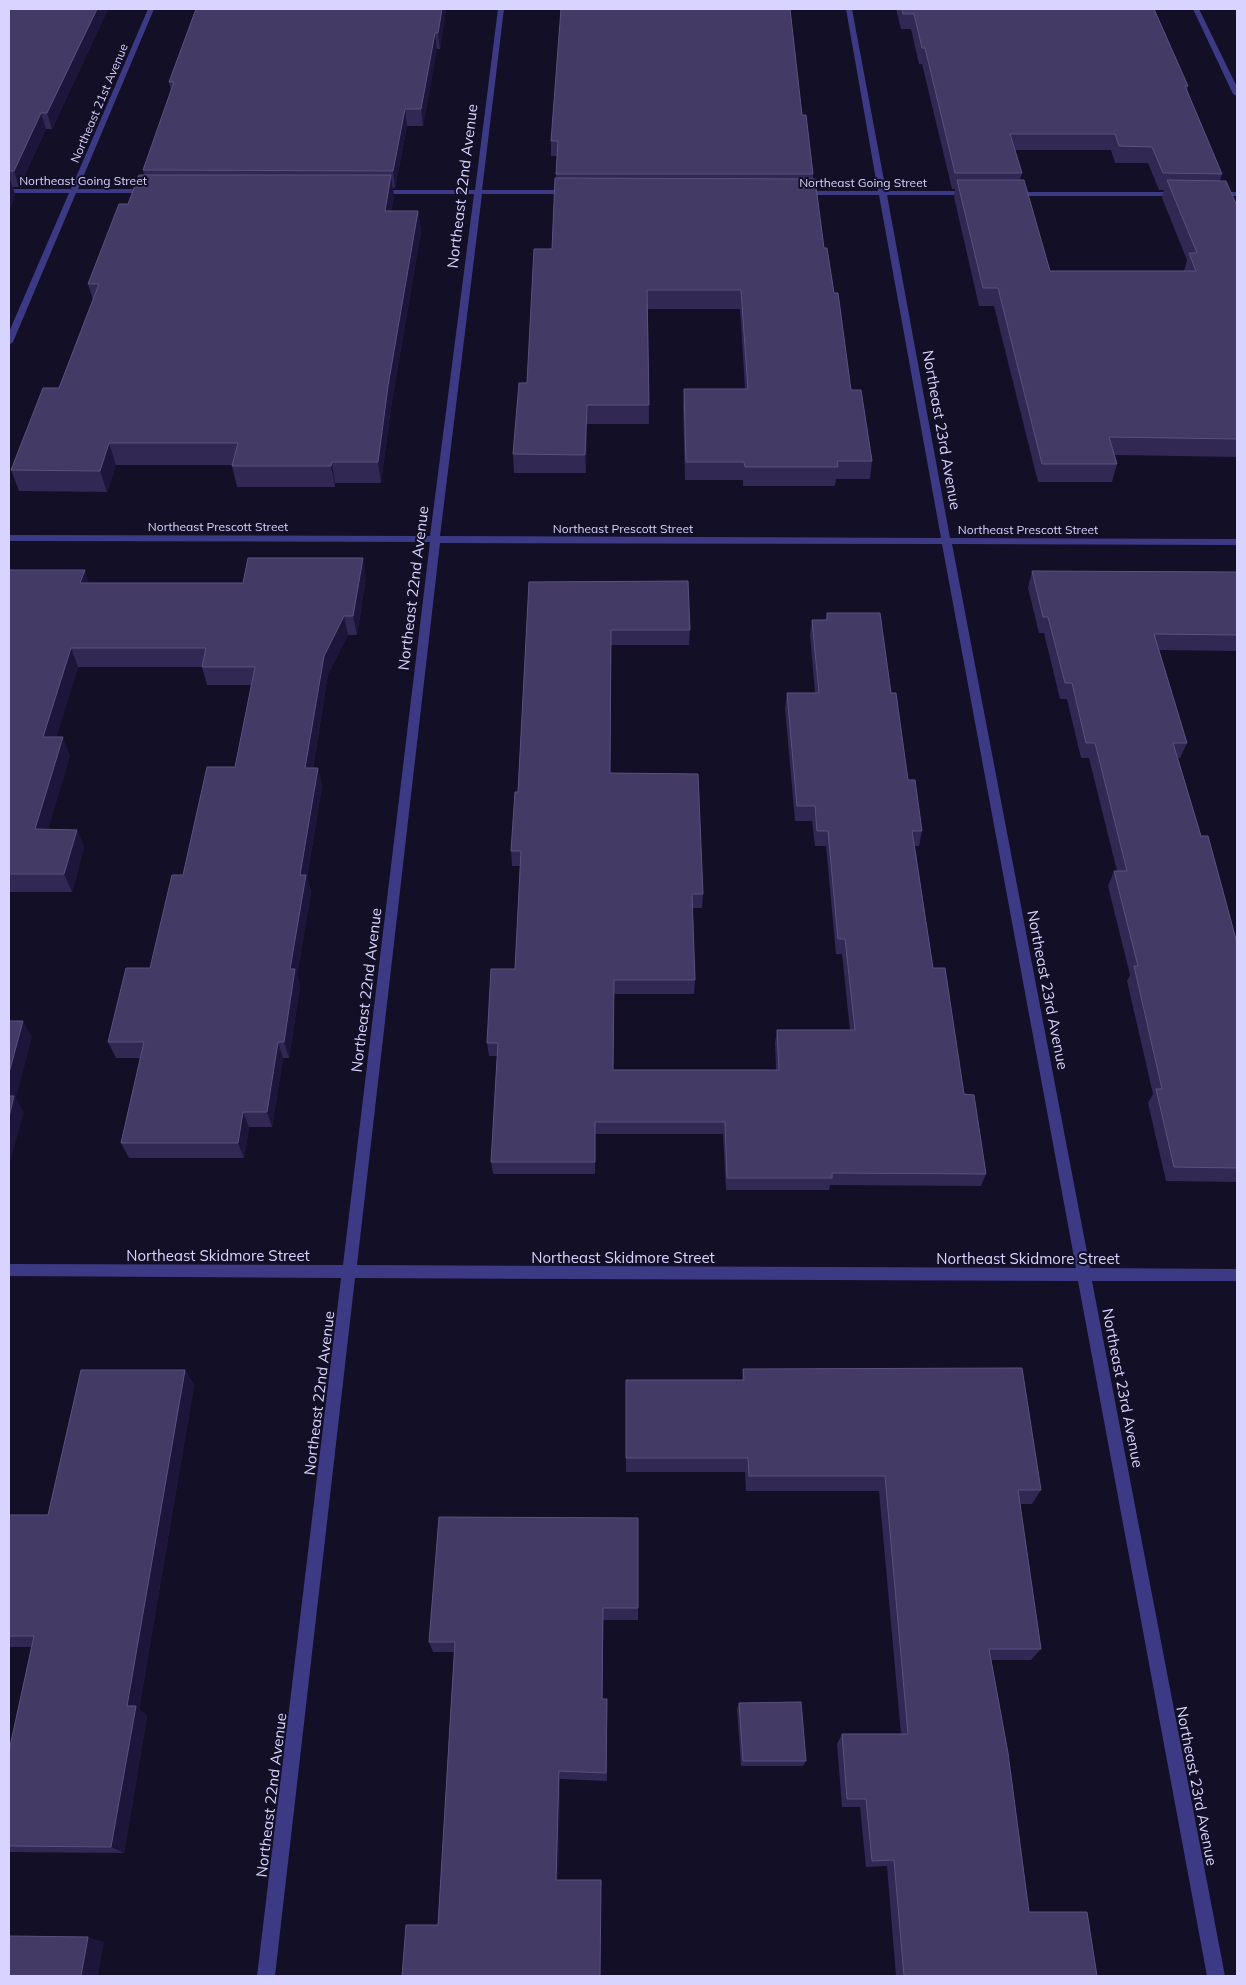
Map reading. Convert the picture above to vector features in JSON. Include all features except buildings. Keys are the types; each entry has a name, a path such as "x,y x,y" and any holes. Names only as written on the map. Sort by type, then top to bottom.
{"street":[{"name":"Northeast 21st Avenue","path":"9,342 150,9"},
{"name":"Northeast 22nd Avenue","path":"266,1976 435,539 501,9"},
{"name":"Northeast 23rd Avenue","path":"849,9 946,541 1086,1275 1216,1976"},
{"path":"1196,9 1237,94"},
{"name":"Northeast Going Street","path":"9,191 163,191"},
{"path":"369,192 578,192"},
{"name":"Northeast Going Street","path":"794,193 982,194"},
{"path":"1002,194 1188,194"},
{"path":"1208,194 1237,194"},
{"name":"Northeast Prescott Street","path":"9,538 1237,542"},
{"name":"Northeast Skidmore Street","path":"9,1270 1237,1275"}]}
